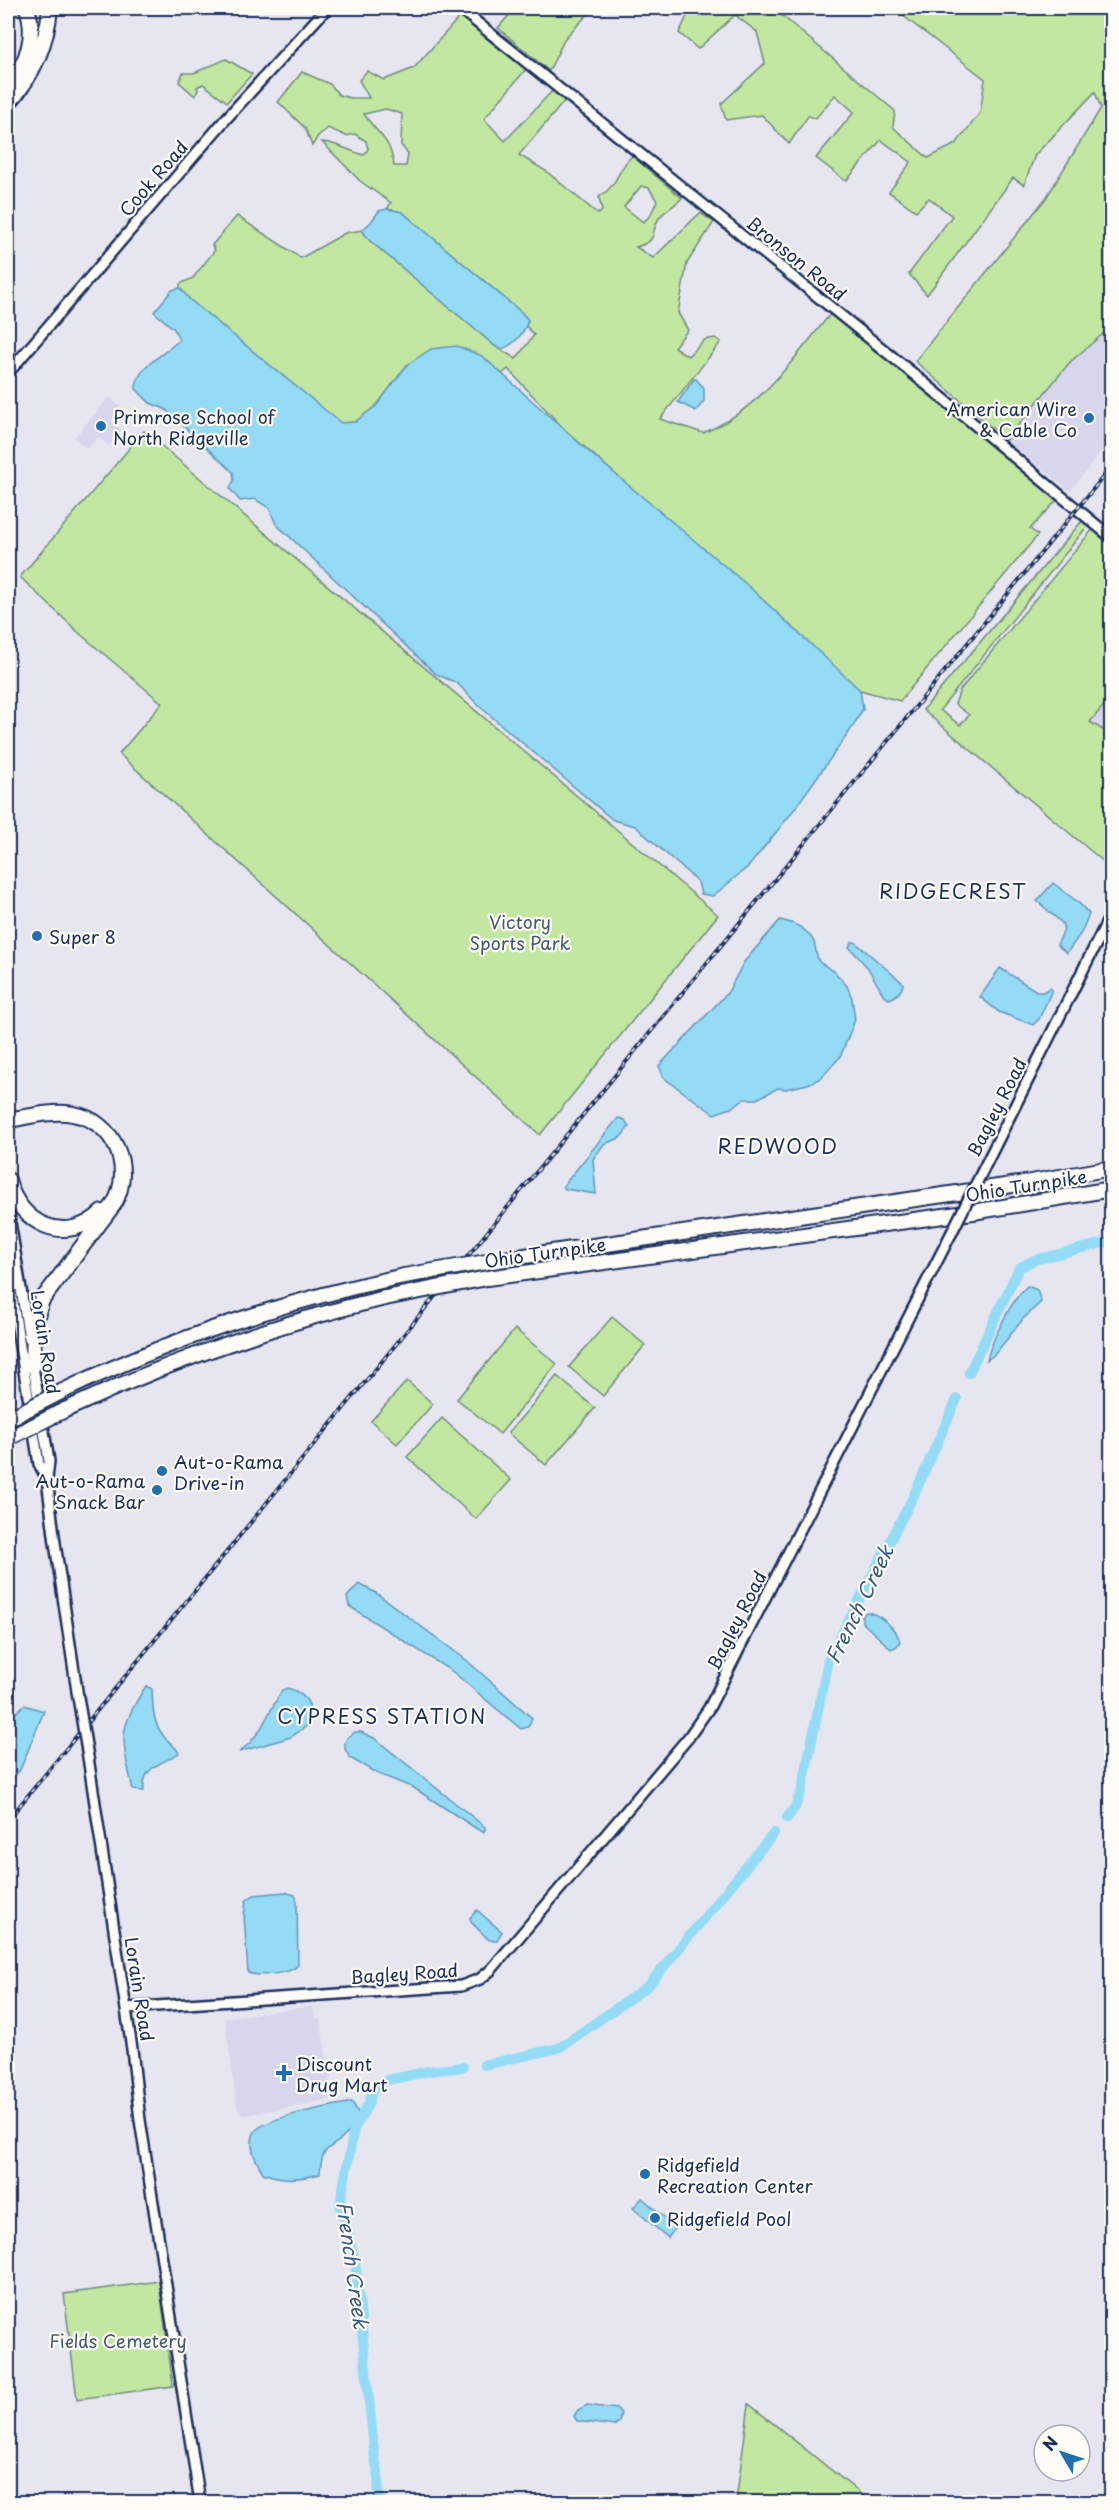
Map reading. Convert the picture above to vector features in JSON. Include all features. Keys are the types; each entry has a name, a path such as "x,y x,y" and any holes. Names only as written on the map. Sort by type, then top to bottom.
{"highway":[{"path":"8,86 22,66 30,46 31,28 27,8"},
{"path":"8,104 25,82 36,62 46,33 50,8"},
{"path":"12,1122 66,1113 92,1121 105,1130 116,1145 123,1169 121,1188 114,1204 42,1300 34,1326 33,1366"},
{"path":"8,1180 15,1200 26,1214 42,1224 61,1228 80,1226 95,1218 109,1202 117,1182 117,1164 113,1150 104,1137 90,1126 64,1118 12,1122"},
{"name":"Ohio Turnpike","path":"8,1414 180,1341 240,1320 323,1295 404,1276 504,1259 1007,1186 1112,1168"},
{"name":"Ohio Turnpike","path":"10,1437 127,1382 216,1347 307,1318 385,1298 487,1278 973,1212 1112,1188"}],"street":[{"name":"Cook Road","path":"8,373 222,124 327,8"},
{"name":"Bronson Road","path":"459,8 896,359 1112,538"},
{"name":"Bagley Road","path":"126,2008 461,1986 480,1979 491,1970 688,1738 709,1708 951,1234 1112,912"},
{"name":"Lorain Road","path":"8,1210 49,1461 47,1479 77,1691 126,2008 140,2120 200,2502"},
{"name":"Lorain Road","path":"8,1272 39,1464 47,1479"},
{"path":"19,1344 30,1342"}],"shaded area":[{"path":"1111,327 1111,439 1070,491 1006,440 1070,362"},
{"name":"Primrose School of North Ridgeville","path":"109,397 122,408 111,421 122,430 109,446 98,437 87,449 74,438"},
{"path":"1111,697 1111,735 1090,722"},
{"path":"313,2006 315,2019 320,2018 333,2099 246,2115 240,2113 237,2107 225,2018"}],"green space":[{"path":"515,8 594,8 565,38 549,71 498,28"},
{"path":"691,8 773,8 895,111 893,127 928,158 956,144 980,113 985,79 893,8 1111,8 1111,327 1070,362 1006,440 915,361 1046,198 1101,108 1095,92 1035,155 1024,185 1013,178 927,295 909,274 952,216 929,198 916,211 889,192 911,162 881,140 846,181 816,158 854,112 835,95 816,118 808,116 789,144 762,115 726,120 721,104 765,63 757,32 735,15 698,49 679,33"},
{"path":"462,14 527,68 484,119 505,141 555,88 567,98 519,155 546,171 598,214 602,211 599,197 611,187 623,166 632,156 682,198 659,218 651,239 636,247 653,258 700,213 714,222 687,263 678,313 688,330 674,347 688,356 704,340 715,338 721,342 660,419 703,433 724,423 759,397 775,381 832,312 1058,499 1030,529 1038,535 900,701 860,690 564,429 508,369 502,374 482,356 407,365 377,405 355,422 341,424 190,300 180,288 180,284 193,278 215,250 212,245 237,216 301,258 345,233 362,230 369,240 495,346 516,359 534,335 526,326 528,320 522,313 402,212 387,209 391,203 360,181 322,142 364,155 368,149 366,141 355,134 346,136 328,128 318,136 312,146 305,128 278,102 302,72 330,84 339,95 369,98 359,80 367,71 384,80 414,68","holes":["386,109 402,114 401,145 408,154 406,166 394,166 387,143 364,114","641,186 649,188 657,201 650,216 643,222 624,207"]},
{"path":"226,59 252,74 227,102 203,84 197,87 195,96 179,82 183,73 194,73"},
{"name":"Victory Sports Park","path":"144,431 718,915 540,1135 119,754 162,703 79,633 20,577"},
{"path":"1082,521 1089,524 940,710 960,725 969,715 955,704 960,690 1093,529 1111,544 1111,697 1090,722 1111,735 1111,868 923,710"},
{"path":"612,1317 645,1345 603,1396 569,1367"},
{"path":"515,1329 557,1364 500,1434 457,1399"},
{"path":"557,1376 595,1408 546,1465 508,1433"},
{"path":"407,1381 433,1404 397,1444 371,1421"},
{"path":"442,1418 511,1480 476,1519 407,1457"},
{"name":"Fields Cemetery","path":"159,2281 173,2386 77,2399 64,2294"},
{"path":"749,2404 871,2502 736,2502"}],"water":[{"path":"387,209 402,212 522,313 528,320 515,341 502,349 495,346 369,240 362,230 379,211"},
{"path":"180,288 190,300 341,423 355,422 377,405 407,365 431,349 457,346 482,356 595,457 746,584 860,690 863,709 850,731 790,815 749,866 713,896 701,894 698,882 635,826 613,820 479,706 457,683 436,674 276,524 269,508 255,499 240,501 230,489 234,480 233,472 165,409 150,403 136,389 140,374 179,340 174,329 154,312 172,290"},
{"path":"694,379 704,388 704,401 696,411 678,402"},
{"path":"1053,883 1079,903 1089,914 1081,933 1067,953 1057,945 1064,930 1062,923 1037,901"},
{"path":"780,920 800,927 811,937 819,962 834,971 847,986 852,998 855,1020 840,1057 821,1078 808,1084 786,1089 778,1088 757,1099 744,1099 731,1108 714,1114 664,1078 659,1066 728,992 744,962"},
{"path":"852,942 855,942 903,983 897,995 889,999 884,996 868,968 849,947"},
{"path":"1000,968 1038,992 1050,988 1052,990 1039,1019 1033,1025 999,1012 980,997"},
{"path":"618,1118 625,1120 629,1127 620,1138 604,1144 593,1159 596,1194 565,1189 563,1186"},
{"path":"1028,1286 1037,1290 1041,1302 987,1360 1003,1320 1016,1299"},
{"path":"359,1584 376,1593 465,1659 532,1718 528,1727 521,1729 453,1672 349,1606 347,1597"},
{"path":"866,1612 877,1615 892,1627 900,1642 896,1647 891,1649 862,1622 862,1616"},
{"path":"146,1686 152,1689 154,1716 158,1727 179,1753 150,1771 146,1776 144,1791 133,1790 124,1747 124,1736 130,1714"},
{"path":"287,1688 299,1693 307,1701 310,1712 308,1725 291,1737 239,1752 260,1730 282,1690"},
{"path":"24,1705 44,1711 20,1770 8,1784 8,1720"},
{"path":"355,1732 361,1732 374,1738 485,1827 485,1830 483,1832 477,1829 414,1788 376,1773 350,1758 345,1749 345,1743 347,1738"},
{"path":"285,1892 295,1895 297,1901 298,1965 289,1971 274,1974 248,1973 244,1915 246,1901 254,1895"},
{"path":"477,1910 502,1932 497,1940 489,1940 472,1923 470,1918"},
{"path":"352,2102 359,2114 349,2132 325,2152 320,2174 292,2178 263,2173 252,2149 254,2133 260,2127 284,2117"},
{"name":"Ridgefield Pool","path":"642,2198 676,2227 668,2238 633,2208"},
{"path":"587,2405 617,2409 621,2413 619,2422 614,2426 577,2421 574,2416 578,2410"}],"waterway":[{"name":"French Creek","path":"969,1373 1019,1268 1034,1260 1112,1241"},
{"name":"French Creek","path":"787,1818 795,1807 802,1790 828,1660 913,1497 957,1399"},
{"name":"French Creek","path":"484,2065 559,2048 648,1986 774,1833"},
{"name":"French Creek","path":"379,2502 378,2472 355,2260 340,2204 354,2129 369,2103 372,2091 379,2084 429,2071 463,2067"}],"railway":[{"path":"8,1820 1112,466"}],"place":[{"name":"American Wire & Cable Co","path":"1089,418"},
{"name":"Primrose School of North Ridgeville","path":"101,426"},
{"name":"Super 8","path":"37,936"},
{"name":"Aut-o-Rama Drive-in","path":"162,1471"},
{"name":"Aut-o-Rama Snack Bar","path":"157,1490"},
{"name":"Discount Drug Mart","path":"284,2073"},
{"name":"Ridgefield Recreation Center","path":"645,2174"},
{"name":"Ridgefield Pool","path":"655,2218"}],"district":[{"name":"RIDGECREST","path":"953,891"},
{"name":"REDWOOD","path":"778,1146"},
{"name":"CYPRESS STATION","path":"382,1716"}]}
